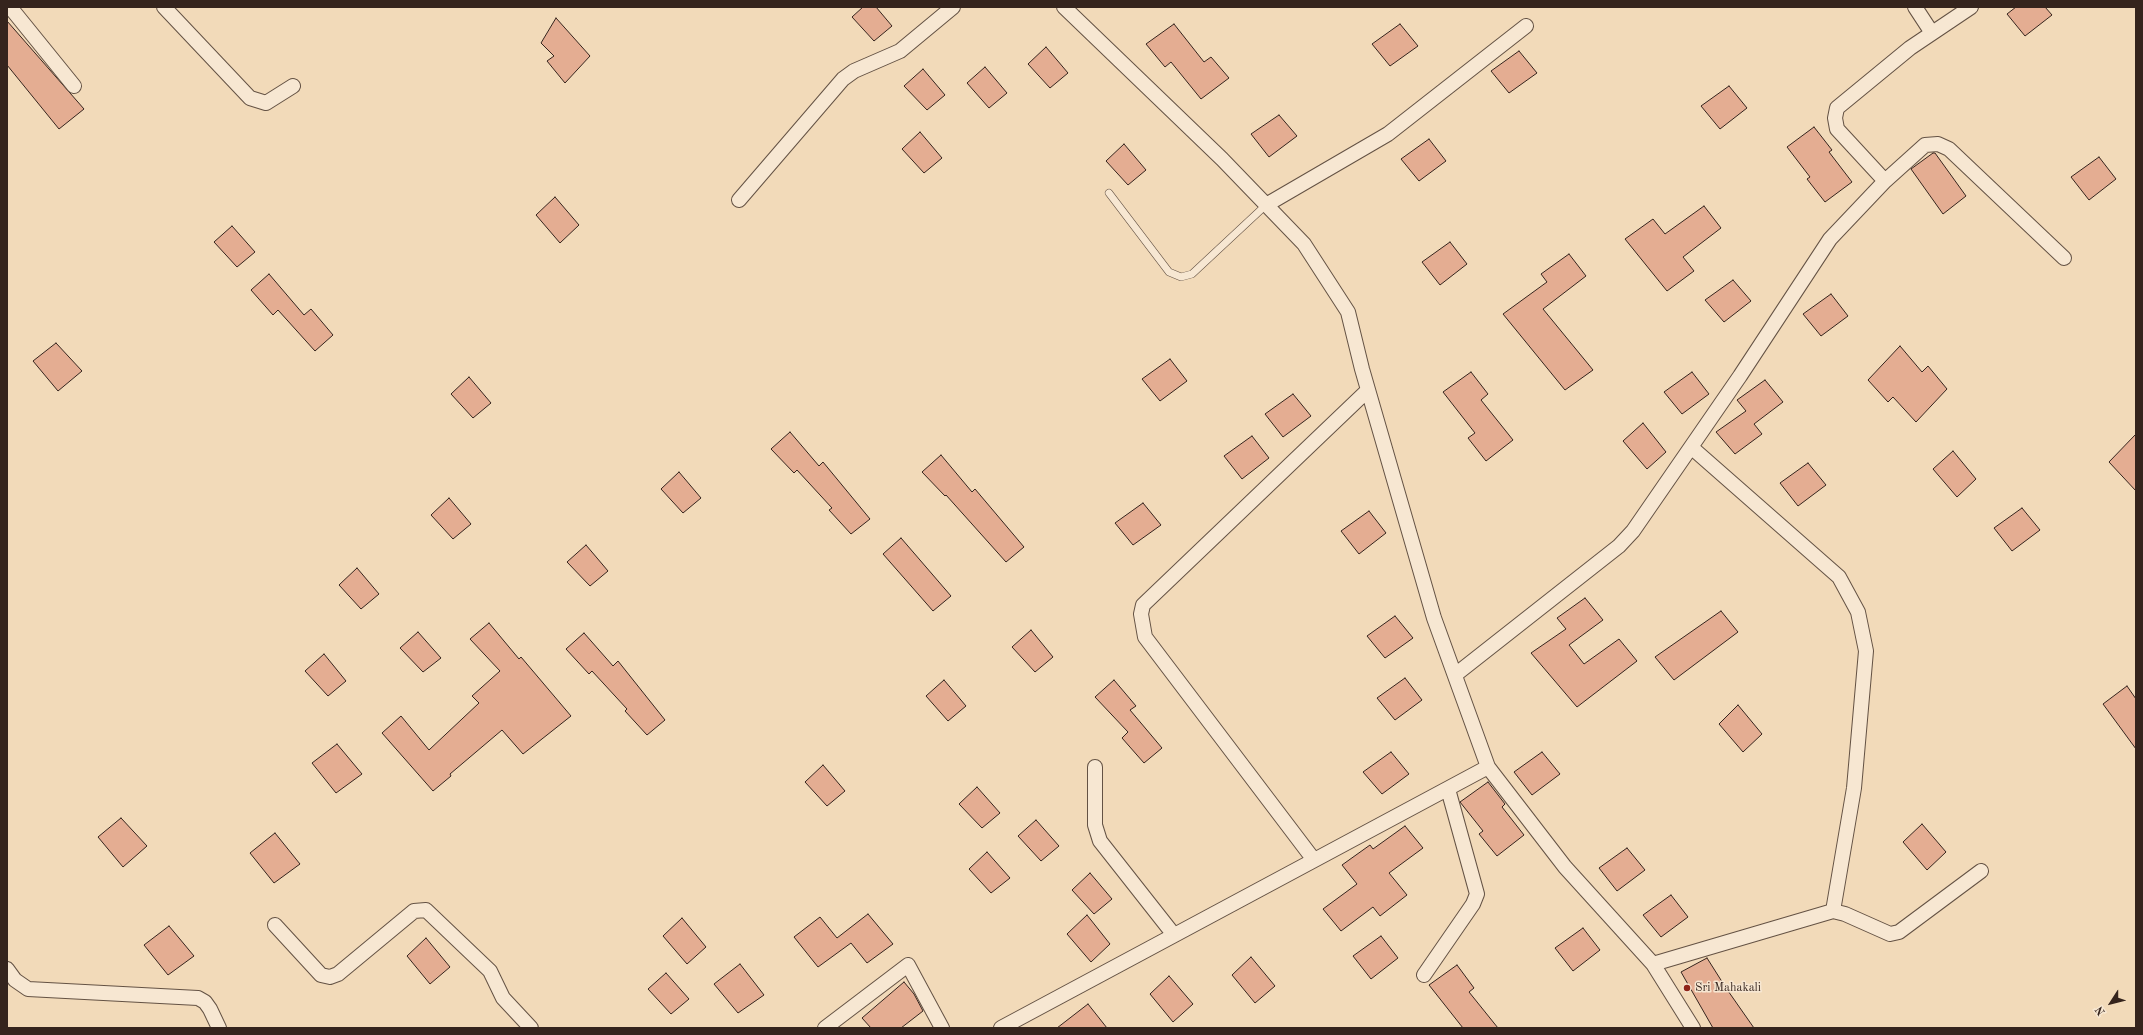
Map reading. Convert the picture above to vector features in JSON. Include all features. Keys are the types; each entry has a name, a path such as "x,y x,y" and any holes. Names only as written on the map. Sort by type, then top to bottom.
{"street":[{"path":"10,7 74,86"},
{"path":"164,7 250,98 266,103 293,86"},
{"path":"739,200 843,79 854,71 900,51 952,7"},
{"path":"1064,7 1222,159 1304,244 1348,312 1368,390 1434,618 1488,767 1565,867 1653,964 1694,1028"},
{"path":"1915,7 1932,33"},
{"path":"1885,181 1837,129 1834,118 1837,108 1910,48 1971,7"},
{"path":"1266,204 1388,134 1526,26"},
{"path":"1455,675 1619,546 1633,531 1692,447 1830,239 1885,181 1925,145 1938,144 1949,149 2064,258"},
{"path":"1314,860 1144,637 1141,614 1143,605 1368,390"},
{"path":"1692,447 1839,577 1858,612 1866,651 1854,788 1834,911"},
{"path":"1095,767 1095,825 1100,841 1174,935"},
{"path":"1001,1028 1488,767"},
{"path":"1424,975 1473,904 1477,894 1448,789"},
{"path":"1653,964 1834,911 1845,914 1890,934 1899,932 1981,871"},
{"path":"275,925 321,975 330,977 338,974 414,911 426,910 490,971 503,998 531,1028"},
{"path":"825,1028 908,965 942,1028"},
{"path":"7,969 15,980 28,989 198,998 208,1005 220,1028"}],"lane":[{"path":"1109,193 1169,272 1181,277 1192,274 1266,204"}],"building":[{"path":"863,7 876,7 892,26 874,41 852,17"},
{"path":"2016,7 2045,7 2052,15 2025,36 2007,14"},
{"path":"556,18 590,56 565,83 547,61 554,56 541,43"},
{"path":"7,21 84,109 59,129 7,65"},
{"path":"1174,24 1204,62 1211,57 1229,78 1201,99 1171,62 1165,67 1146,44"},
{"path":"1400,24 1418,46 1390,66 1372,44"},
{"path":"1046,47 1068,73 1050,88 1028,64"},
{"path":"1519,51 1537,73 1509,93 1491,71"},
{"path":"985,67 1007,93 989,108 967,83"},
{"path":"923,69 945,95 927,110 904,86"},
{"path":"1729,86 1747,108 1720,129 1701,106"},
{"path":"1279,115 1297,136 1269,157 1251,134"},
{"path":"1814,127 1832,150 1829,152 1852,182 1825,202 1807,179 1810,177 1787,147"},
{"path":"920,132 942,158 924,173 902,149"},
{"path":"1429,139 1446,161 1419,181 1401,159"},
{"path":"1124,144 1146,170 1128,185 1106,161"},
{"path":"1935,153 1966,196 1943,214 1911,169"},
{"path":"2099,157 2116,179 2089,200 2071,177"},
{"path":"555,197 579,225 560,243 536,215"},
{"path":"1704,206 1721,228 1683,257 1694,271 1667,291 1625,239 1653,219 1665,234"},
{"path":"232,226 255,252 237,267 214,242"},
{"path":"1450,242 1467,264 1440,285 1422,262"},
{"path":"1569,254 1586,276 1543,309 1593,370 1565,390 1503,314 1547,282 1541,274"},
{"path":"269,274 304,315 311,309 333,335 315,351 278,310 273,315 251,290"},
{"path":"1733,280 1751,301 1724,322 1705,300"},
{"path":"1831,294 1848,316 1821,336 1803,314"},
{"path":"56,343 82,371 58,391 33,361"},
{"path":"1900,346 1922,372 1928,366 1947,389 1916,422 1893,397 1888,402 1868,380"},
{"path":"1170,359 1187,381 1160,401 1142,379"},
{"path":"1471,372 1488,394 1481,400 1513,440 1486,461 1468,438 1475,433 1443,392"},
{"path":"1692,372 1709,394 1682,414 1664,392"},
{"path":"469,377 491,403 473,418 451,394"},
{"path":"1765,380 1783,402 1754,424 1762,434 1735,454 1716,432 1746,411 1737,400"},
{"path":"1293,394 1311,416 1283,437 1265,414"},
{"path":"1643,423 1666,452 1647,469 1623,441"},
{"path":"790,432 819,466 823,462 870,519 851,534 829,510 832,508 797,470 794,473 771,449"},
{"path":"2136,434 2136,491 2109,462"},
{"path":"1252,436 1269,458 1242,479 1224,456"},
{"path":"1953,451 1976,479 1957,497 1933,469"},
{"path":"941,455 972,492 975,489 1024,547 1006,562 946,495 945,496 922,472"},
{"path":"1808,463 1826,485 1798,506 1780,483"},
{"path":"679,472 701,498 683,513 661,489"},
{"path":"449,498 471,524 453,539 431,515"},
{"path":"1143,503 1161,525 1133,545 1115,523"},
{"path":"2022,508 2040,530 2012,551 1994,528"},
{"path":"1369,511 1386,533 1359,554 1341,531"},
{"path":"901,538 951,596 933,611 883,554"},
{"path":"586,545 608,571 590,586 567,562"},
{"path":"357,568 379,594 361,609 339,585"},
{"path":"1585,598 1603,620 1569,645 1584,664 1619,639 1637,661 1577,707 1531,653 1566,629 1557,618"},
{"path":"1721,611 1738,632 1674,680 1655,657"},
{"path":"1395,616 1413,638 1385,658 1367,636"},
{"path":"489,623 519,659 521,657 571,716 523,754 502,730 450,774 451,776 433,791 382,733 401,716 429,750 479,703 472,696 500,671 470,639"},
{"path":"1031,630 1053,657 1035,672 1012,647"},
{"path":"418,632 441,658 423,672 400,648"},
{"path":"584,633 613,666 618,661 665,720 647,735 625,711 627,709 592,671 589,674 566,649"},
{"path":"324,654 346,681 328,696 305,671"},
{"path":"1405,678 1422,700 1395,720 1377,698"},
{"path":"944,680 966,706 948,721 926,696"},
{"path":"1114,680 1136,706 1130,710 1162,748 1144,763 1122,738 1128,732 1095,697"},
{"path":"2127,686 2136,699 2136,749 2103,704"},
{"path":"1738,705 1762,734 1743,752 1719,724"},
{"path":"337,744 362,774 336,793 312,763"},
{"path":"1391,752 1409,774 1382,794 1363,772"},
{"path":"1542,752 1560,774 1532,795 1514,772"},
{"path":"823,765 845,791 827,806 805,782"},
{"path":"1488,782 1505,804 1502,807 1524,835 1497,856 1479,834 1483,831 1460,802"},
{"path":"977,787 1000,813 982,828 959,804"},
{"path":"121,818 147,846 123,867 98,837"},
{"path":"1036,820 1059,846 1041,861 1018,836"},
{"path":"1922,824 1946,852 1927,870 1903,842"},
{"path":"1405,826 1423,848 1389,873 1407,895 1380,916 1373,907 1341,931 1323,909 1357,884 1342,865 1370,845 1373,849"},
{"path":"275,833 300,864 274,883 250,853"},
{"path":"1627,848 1645,870 1617,891 1599,868"},
{"path":"987,852 1010,878 991,893 969,869"},
{"path":"1090,873 1112,899 1094,914 1072,890"},
{"path":"1671,895 1688,917 1661,937 1643,915"},
{"path":"868,914 893,944 867,963 851,943 818,967 794,937 820,917 837,938"},
{"path":"1087,915 1110,944 1091,962 1067,934"},
{"path":"682,918 706,947 687,964 663,936"},
{"path":"169,926 194,956 168,975 144,945"},
{"path":"1583,928 1600,950 1573,971 1555,948"},
{"path":"1381,936 1398,958 1371,979 1353,956"},
{"path":"426,938 450,967 430,984 407,956"},
{"path":"1251,957 1275,986 1255,1003 1232,975"},
{"path":"1707,958 1754,1028 1713,1028 1681,972"},
{"path":"740,964 764,995 738,1013 714,984"},
{"path":"1457,965 1474,988 1469,992 1498,1028 1463,1028 1429,985"},
{"path":"666,973 689,999 671,1014 648,989"},
{"path":"1169,976 1193,1004 1173,1022 1150,994"},
{"path":"904,982 914,994 923,1011 901,1028 871,1028 862,1018"},
{"path":"1088,1004 1107,1028 1057,1028"}],"place":[{"name":"Sri Mahakali","path":"1687,988"}]}
